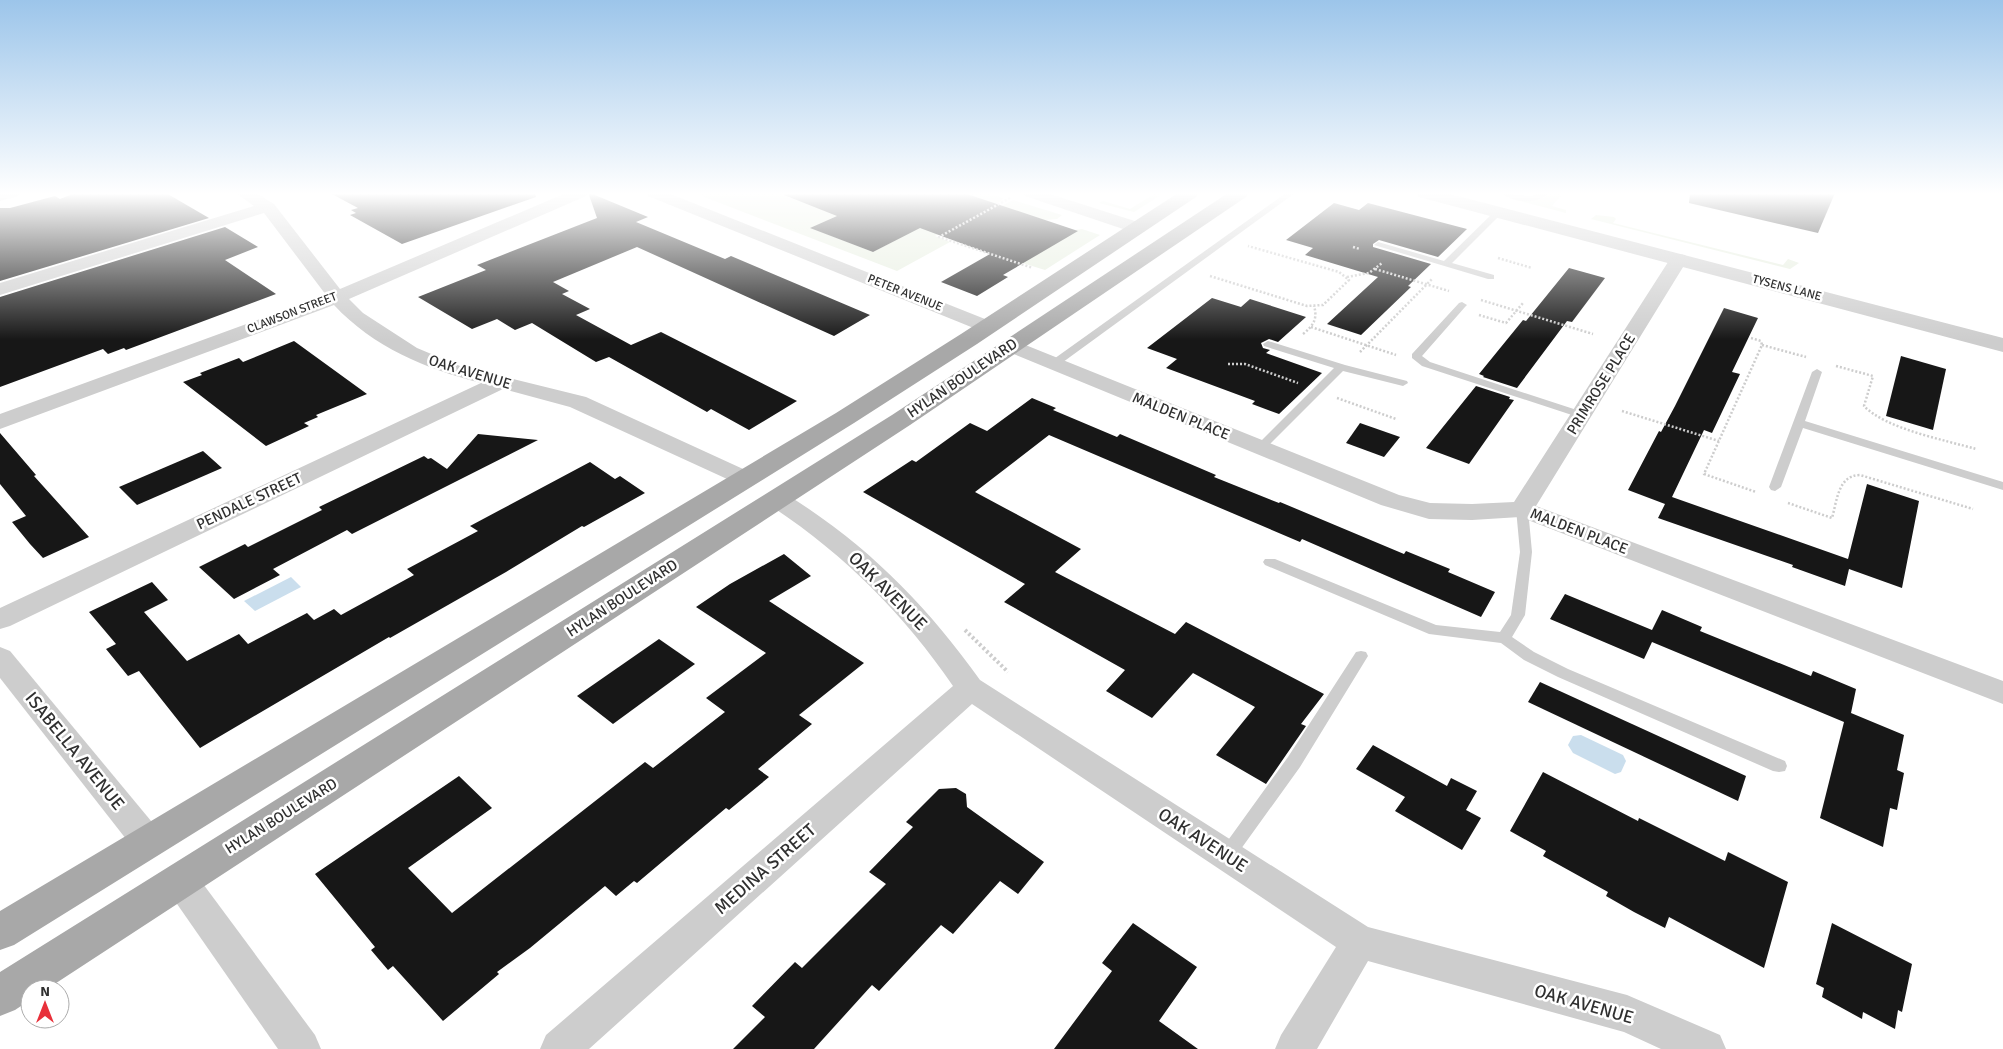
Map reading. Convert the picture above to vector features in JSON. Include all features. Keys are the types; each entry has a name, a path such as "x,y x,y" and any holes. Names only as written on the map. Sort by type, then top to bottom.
{"main road":[{"name":"HYLAN BOULEVARD","path":"0,932 746,479 988,327 1117,242"},
{"name":"HYLAN BOULEVARD","path":"0,996 901,420 1167,242"}],"street":[{"path":"0,289 154,242"},
{"name":"OAK AVENUE","path":"295,242 337,297 356,317 378,334 410,352 453,370 578,402 746,479"},
{"name":"CLAWSON STREET","path":"0,422 337,297 466,242"},
{"name":"PETER AVENUE","path":"776,242 988,327"},
{"name":"TYSENS LANE","path":"1613,242 2003,345"},
{"name":"PRIMROSE PLACE","path":"1522,509 1679,259"},
{"name":"MALDEN PLACE","path":"1011,346 1390,500 1429,510 1472,512 1522,509 2003,694"},
{"name":"PENDALE STREET","path":"0,619 499,383"},
{"name":"OAK AVENUE","path":"777,499 811,520 862,562 905,603 947,654 970,688 1359,942 1627,1014 1706,1049"},
{"name":"ISABELLA AVENUE","path":"0,658 149,843"},
{"name":"MEDINA STREET","path":"560,1049 970,688"},
{"path":"180,880 302,1049"},
{"path":"1295,1049 1359,942"}],"lane":[{"path":"1055,363 1223,242"},
{"path":"1446,264 1468,242"},
{"path":"1378,245 1491,277"},
{"path":"1460,307 1416,356 1426,364 1582,415"},
{"path":"1268,344 1342,367 1403,383"},
{"path":"1260,448 1342,367"},
{"path":"1775,487 1817,372"},
{"path":"1799,423 2003,486"},
{"path":"1504,638 1518,615 1526,552 1522,509"},
{"path":"1270,562 1434,630 1504,638 1529,656 1563,673 1779,766"},
{"path":"1227,855 1294,762 1361,656"}],"path":[{"path":"956,242 1036,269"},
{"path":"1208,275 1299,304 1314,306 1323,305 1349,280 1339,272 1248,246"},
{"path":"1346,277 1369,273 1387,257"},
{"path":"1360,352 1433,278"},
{"path":"1460,307 1506,323 1523,303"},
{"path":"1297,340 1311,327 1317,317 1314,306"},
{"path":"1311,327 1401,356"},
{"path":"1762,345 1808,358"},
{"path":"1228,364 1244,364 1396,419"},
{"path":"1836,365 1873,376 1864,406 1868,413 1884,420 1976,449"},
{"path":"1622,411 1719,442"},
{"path":"965,630 1008,672"}],"green space":[{"path":"821,242 847,242 873,252 892,242 950,242 897,271"},
{"path":"973,242 1026,261 1058,242 1089,242 1045,270 967,246"},
{"path":"1682,242 1690,242 1783,265 1788,259 1799,263 1790,269"}],"water":[{"path":"291,577 301,587 255,611 244,601"},
{"path":"1581,735 1623,755 1626,761 1621,772 1615,774 1573,753 1568,745 1573,736"}],"building":[{"path":"0,242 130,242 0,281"},
{"path":"177,242 250,242 258,247 225,260 276,294 126,350 124,348 108,354 103,349 0,387 0,297"},
{"path":"536,242 684,242 725,259 731,256 870,315 834,336 637,247 553,282 569,291 562,294 590,309 576,315 631,345 661,332 797,401 749,430 711,409 707,412 609,357 596,362 532,323 515,330 497,319 472,329 418,297 486,270 477,265"},
{"path":"847,242 893,242 873,252"},
{"path":"958,242 1059,242 1003,275 1008,277 977,296 941,282 990,254"},
{"path":"1293,242 1376,242 1373,244 1373,247 1431,264 1408,286 1411,287 1361,335 1327,324 1378,277 1305,255 1313,248"},
{"path":"1386,242 1454,242 1438,257"},
{"path":"1569,268 1605,278 1572,322 1567,321 1517,388 1479,374 1523,320 1526,321"},
{"path":"1212,298 1241,307 1250,299 1306,317 1278,342 1269,339 1261,343 1263,348 1270,350 1266,353 1322,373 1279,414 1252,404 1255,401 1166,368 1177,359 1147,348"},
{"path":"1724,308 1758,318 1732,372 1740,374 1712,433 1704,430 1672,497 1848,559 1867,484 1919,501 1902,588 1849,569 1845,586 1792,567 1793,565 1658,518 1665,504 1628,490 1659,431 1661,432 1675,406"},
{"path":"294,341 367,394 316,415 318,417 304,423 309,426 266,446 183,382 202,375 200,373 239,358 243,362"},
{"path":"1901,356 1946,369 1933,430 1886,416"},
{"path":"1476,386 1514,400 1469,464 1426,448"},
{"path":"1032,398 1056,408 1053,410 1117,437 1120,434 1216,475 1214,477 1280,502 1404,554 1406,551 1450,569 1448,572 1495,592 1481,617 1302,539 1300,542 1049,435 975,492 1081,549 1055,572 1175,634 1186,622 1324,694 1301,724 1306,726 1266,784 1216,755 1255,707 1193,673 1152,718 1106,691 1125,670 1004,602 1025,584 863,492 912,460 916,462 970,423 987,431"},
{"path":"1360,423 1400,437 1384,457 1346,443"},
{"path":"0,433 36,475 34,476 89,537 43,558 30,544 12,522 26,516 0,484"},
{"path":"478,434 538,440 352,534 347,530 273,569 280,575 234,599 199,567 245,544 248,547 322,510 319,507 424,456 428,459 431,458 447,469"},
{"path":"203,451 222,468 137,505 119,487"},
{"path":"590,462 615,479 620,476 645,493 584,527 582,526 506,572 389,637 200,748 139,671 128,676 106,649 116,644 89,612 152,582 168,600 144,612 187,661 239,634 248,644 307,613 314,620 334,609 341,615 414,575 407,569 478,531 470,526"},
{"path":"784,554 811,576 769,601 864,663 799,715 812,724 758,769 769,777 729,810 726,808 637,883 634,881 616,896 605,886 530,948 497,972 499,974 443,1021 393,966 388,970 371,950 375,947 315,874 459,776 492,808 408,868 452,913 645,762 653,768 725,712 706,698 766,653 696,607 730,584"},
{"path":"1565,594 1652,630 1662,610 1702,627 1700,631 1811,676 1813,671 1856,689 1851,713 1904,735 1897,770 1904,773 1897,810 1890,808 1883,847 1820,818 1844,722 1652,642 1644,659 1550,619"},
{"path":"659,639 695,664 613,724 577,696"},
{"path":"1540,682 1746,776 1738,801 1528,702"},
{"path":"1373,745 1447,786 1451,778 1477,791 1466,810 1481,818 1462,850 1395,811 1405,797 1356,769"},
{"path":"1543,772 1638,821 1639,818 1725,861 1728,852 1788,882 1764,968 1669,917 1665,928 1634,912 1606,896 1608,892 1543,856 1546,851 1510,831"},
{"path":"956,788 966,794 967,807 1044,862 1018,894 1000,881 953,934 941,925 879,991 872,985 814,1049 733,1049 765,1017 752,1006 795,962 802,968 886,884 869,872 913,827 906,822 939,789"},
{"path":"1133,923 1197,967 1159,1021 1198,1049 1054,1049 1112,971 1102,963"},
{"path":"1832,923 1912,964 1902,1012 1898,1010 1895,1029 1863,1012 1862,1019 1822,997 1824,988 1816,984"}]}
